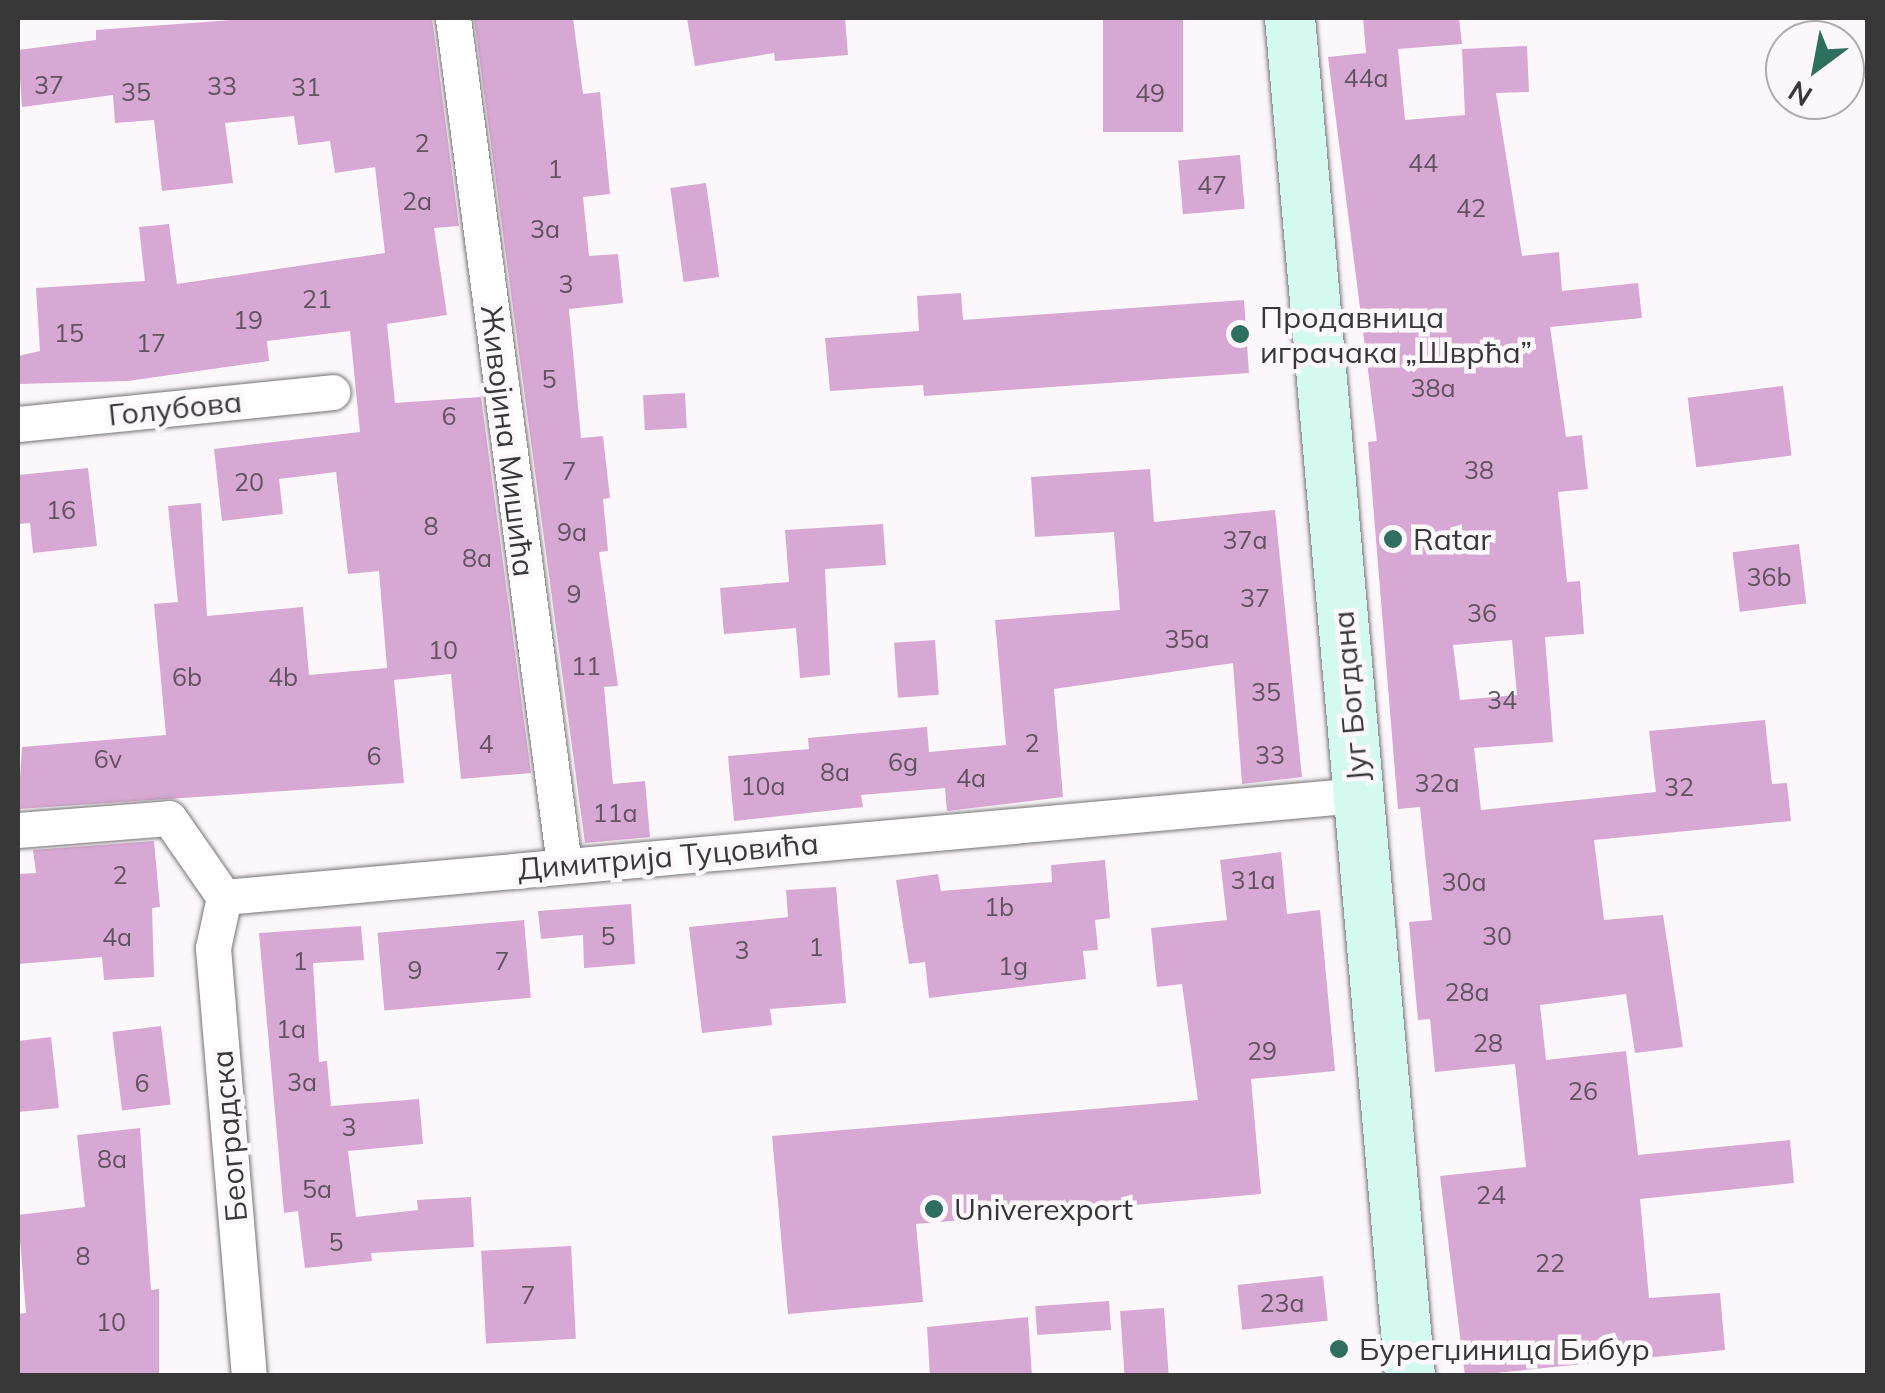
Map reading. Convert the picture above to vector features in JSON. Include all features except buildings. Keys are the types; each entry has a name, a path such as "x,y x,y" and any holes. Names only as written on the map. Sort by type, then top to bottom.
{"street":[{"name":"Живојина Мишића","path":"453,18 564,864"},
{"name":"Југ Богдана","path":"1290,18 1410,1376"},
{"name":"Голубова","path":"18,424 332,392"},
{"name":"Димитрија Туцовића","path":"224,898 564,864 1359,796"},
{"path":"18,830 169,818 224,898"},
{"name":"Београдска","path":"224,898 214,948 248,1376"}],"place":[{"name":"Продавница играчака „Шврћа”","path":"1240,334"},
{"name":"Ratar","path":"1393,539"},
{"name":"Univerexport","path":"934,1209"},
{"name":"Бурегџиница Бибур","path":"1339,1349"}]}
